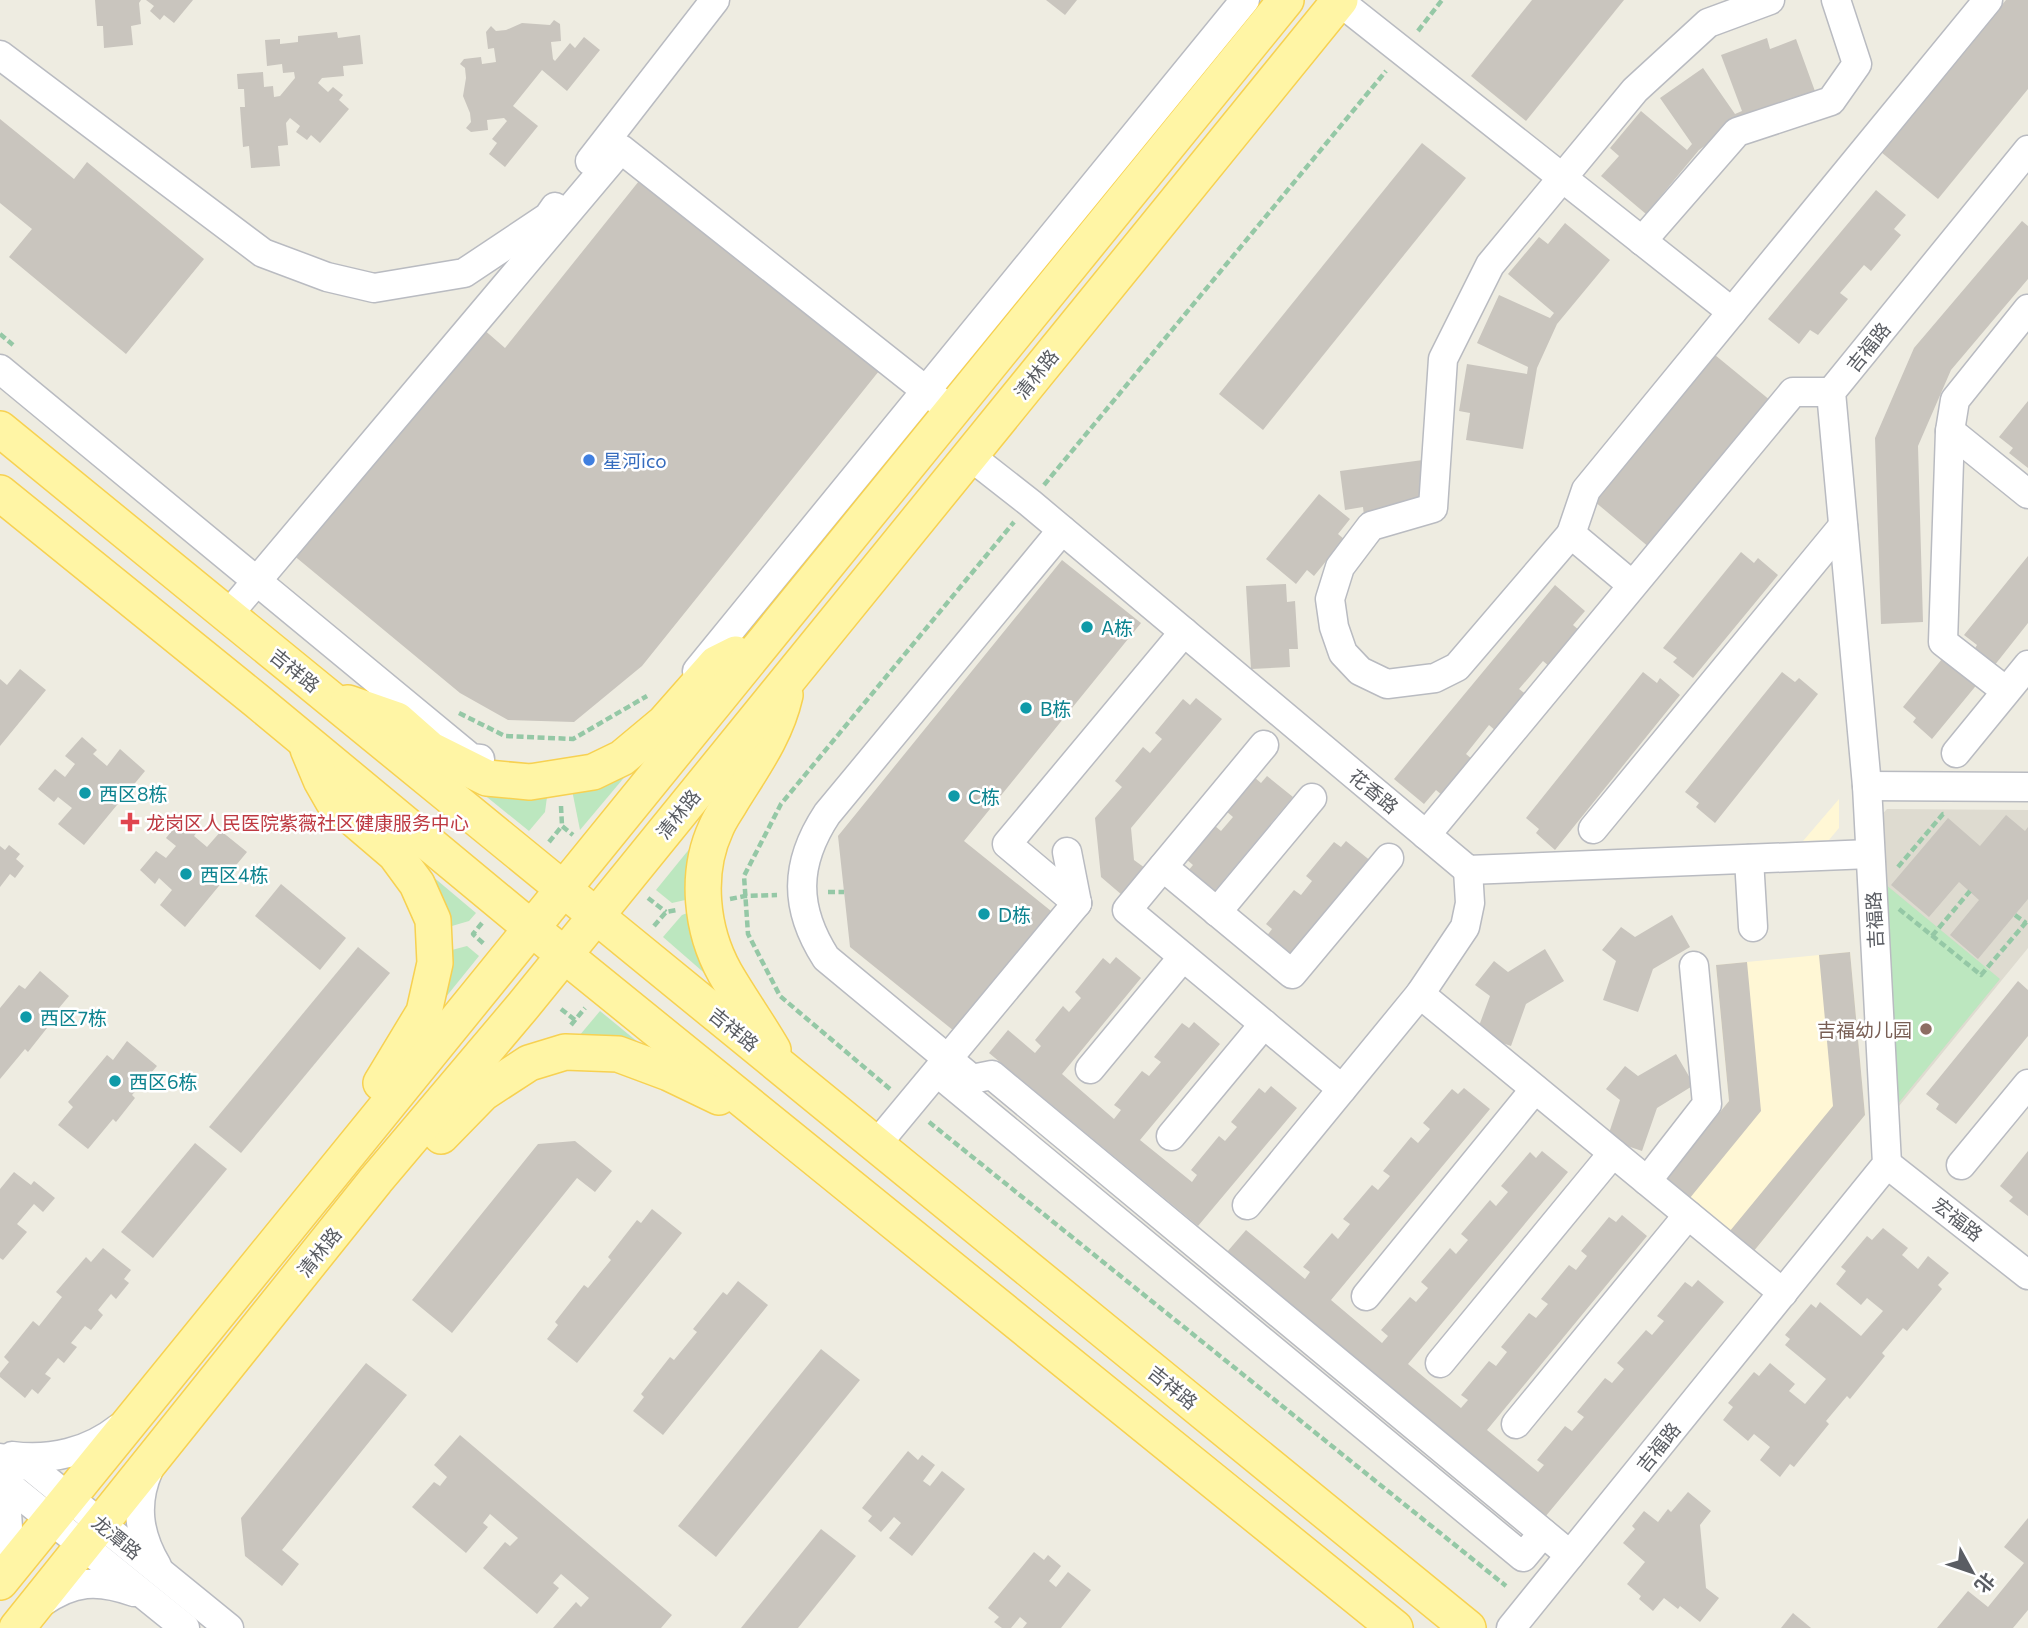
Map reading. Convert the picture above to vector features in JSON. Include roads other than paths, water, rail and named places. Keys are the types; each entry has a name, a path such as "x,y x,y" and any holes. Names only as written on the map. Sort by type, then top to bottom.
{"main road":[{"name":"清林路","path":"0,1582 852,533 939,401 1286,0"},
{"name":"清林路","path":"25,1618 376,1180 596,916 1340,1"},
{"name":"吉祥路","path":"0,429 1468,1628"},
{"path":"0,493 564,955 1395,1628"},
{"path":"841,614 800,642 794,637 796,627 840,569 852,533"},
{"path":"331,699 397,719 431,750 487,778 530,782 593,772 622,758 664,723 716,664 736,654 758,649"},
{"path":"785,1072 724,971 709,937 704,905 704,874 715,829 770,740 781,713 789,678"},
{"path":"303,740 334,801 395,855 417,884 433,920 435,963 424,1013 352,1129 346,1155"},
{"path":"376,1180 395,1176 411,1167 483,1093 529,1063 565,1052 618,1054 669,1073 713,1095 755,1108"}],"street":[{"path":"0,55 262,253 327,277 374,288 464,273 548,217 715,0"},
{"path":"10,360 257,581 471,758 546,769 598,762 666,710 939,401 1245,0"},
{"path":"1770,0 1708,23 1636,90 1490,265 1443,359 1433,508 1371,526 1340,567 1330,598 1334,627 1343,653 1360,671 1387,684 1435,678 1458,667 1571,534 1586,490 1989,0"},
{"path":"1642,240 1737,132 1831,101 1857,64 1836,0"},
{"path":"1340,1 1732,312"},
{"path":"228,615 621,149 939,401"},
{"name":"吉福路","path":"1511,1628 1887,1164 1867,786 1831,392 2026,157"},
{"path":"2006,691 1943,642 1950,430 1955,400 2028,309"},
{"path":"1426,835 1793,392 1831,392"},
{"path":"1950,430 2028,494"},
{"name":"花香路","path":"970,456 1030,503 1468,870"},
{"path":"1593,829 1843,526"},
{"path":"1062,530 827,814 815,832 802,872 801,893 805,916 814,938 826,958 942,1065 972,1079 992,1075 1570,1555"},
{"path":"1571,534 1632,585"},
{"path":"1077,903 1007,844 1184,632"},
{"path":"1956,753 2028,664"},
{"path":"1117,738 1134,718 1143,682"},
{"path":"1264,745 1127,910 1342,1089"},
{"path":"1867,786 2028,786"},
{"path":"1217,912 1312,798"},
{"path":"1067,852 1077,903"},
{"path":"1247,1205 1420,995 1465,927 1470,903 1468,870 1870,854"},
{"path":"1163,867 1292,974 1389,858"},
{"path":"1749,859 1754,927"},
{"path":"876,1145 1077,903"},
{"path":"1090,1069 1183,957"},
{"path":"1647,1181 1707,1104 1693,966"},
{"path":"1420,995 1783,1293"},
{"path":"1171,1136 1264,1024"},
{"path":"1961,1165 2028,1084"},
{"path":"1366,1296 1535,1089"},
{"path":"1440,1363 1613,1153"},
{"name":"宏福路","path":"1887,1164 2028,1275"},
{"path":"1516,1424 1688,1214"},
{"path":"0,1456 50,1457 79,1451 108,1437 135,1416"},
{"name":"龙潭路","path":"0,1456 31,1467 60,1508 92,1535 144,1595 184,1628"},
{"path":"153,1461 142,1484 139,1507 144,1541 162,1574"},
{"name":"龙潭路","path":"0,1473 13,1489 60,1508"},
{"path":"0,1480 8,1511 8,1539 0,1572"},
{"name":"龙潭路","path":"92,1535 162,1574 229,1628"},
{"path":"25,1618 54,1594 77,1584 119,1586 144,1595"}],"place":[{"name":"星河ico","path":"589,460"},
{"name":"A栋","path":"1087,627"},
{"name":"B栋","path":"1026,708"},
{"name":"西区8栋","path":"85,793"},
{"name":"C栋","path":"954,796"},
{"name":"龙岗区人民医院紫薇社区健康服务中心","path":"130,822"},
{"name":"西区4栋","path":"186,874"},
{"name":"D栋","path":"984,914"},
{"name":"西区7栋","path":"26,1017"},
{"name":"吉福幼儿园","path":"1926,1029"},
{"name":"西区6栋","path":"115,1081"}]}
